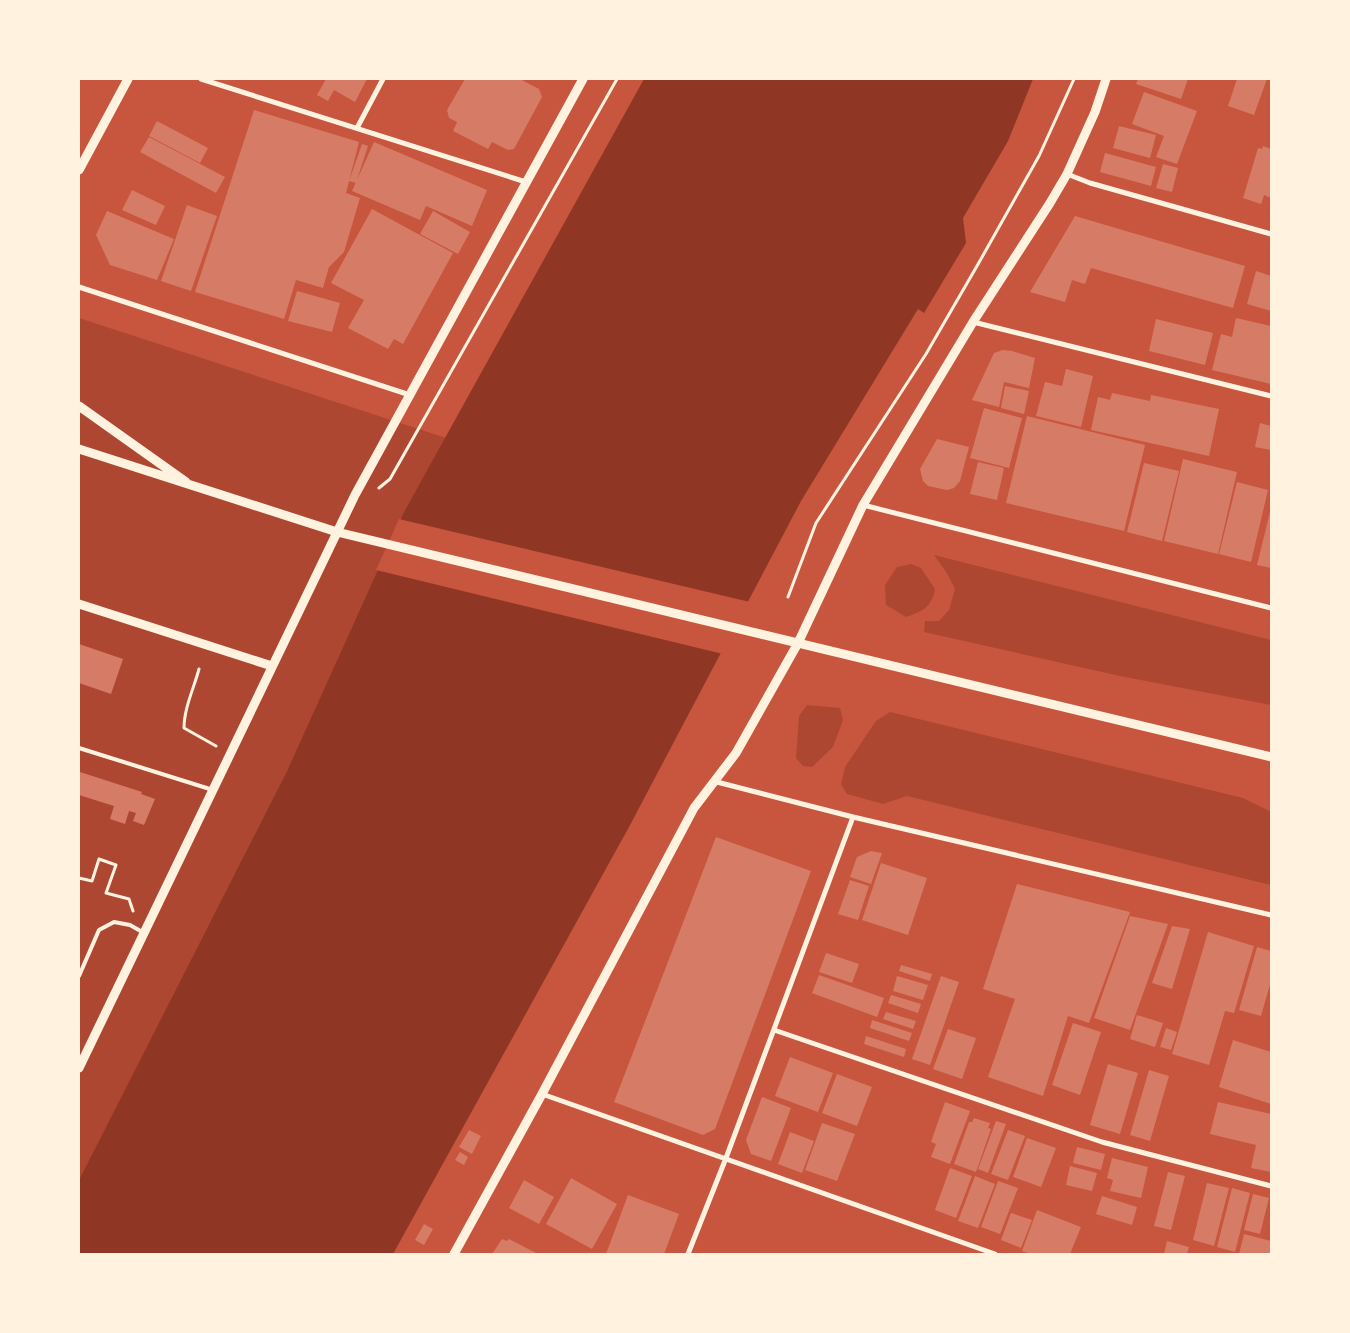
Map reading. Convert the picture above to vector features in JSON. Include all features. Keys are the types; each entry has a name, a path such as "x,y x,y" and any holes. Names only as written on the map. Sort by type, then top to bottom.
{"street":[{"path":"79,170 128,79"},
{"path":"201,79 526,182"},
{"path":"356,128 383,79"},
{"path":"79,1068 355,495 583,79"},
{"path":"454,1254 542,1094 694,808 736,753 798,643 863,505 973,322 1067,174 1095,112 1106,79"},
{"path":"1067,174 1090,183 1271,234"},
{"path":"79,287 410,394"},
{"path":"973,322 1271,396"},
{"path":"79,406 194,488"},
{"path":"79,449 194,488 337,532 383,544 1271,758"},
{"path":"863,505 1271,608"},
{"path":"79,604 272,666"},
{"path":"713,782 853,817 1271,915"},
{"path":"688,1254 726,1158 853,817"},
{"path":"774,1030 1102,1142 1271,1186"},
{"path":"542,1094 995,1254"}],"lane":[{"path":"79,748 212,790"},
{"path":"79,976 99,930 114,922 130,925 144,933"}],"path":[{"path":"378,489 390,478 617,79"},
{"path":"788,597 816,523 926,354 1040,156 1074,79"},
{"path":"199,669 184,716 184,728 217,746"},
{"path":"79,879 92,881 99,859 116,866 106,893 128,899 134,915"}],"shaded area":[{"path":"644,79 1033,79 1008,141 963,218 966,243 924,313 918,309 801,501 629,827 393,1254 79,1254 79,1180 287,771 404,512"},
{"path":"79,318 446,438 404,512 287,771 79,1180"},
{"path":"934,555 1271,640 1271,705 1120,676 924,632 925,621 939,621 949,610 955,589 947,573"},
{"path":"911,564 921,568 935,589 929,605 917,613 906,617 886,605 885,585 897,567"},
{"path":"807,705 840,708 843,720 833,747 812,767 803,766 796,758 799,716"},
{"path":"890,712 1243,798 1271,812 1271,885 907,796 883,804 847,794 841,784 845,767 876,721"}],"pier":[{"path":"399,519 750,602 723,654 376,570"}],"building":[{"path":"326,79 367,79 355,102 334,90 328,101 317,95"},
{"path":"465,79 520,79 539,89 542,97 514,149 508,150 492,142 488,149 453,131 457,122 449,118 447,110"},
{"path":"1138,79 1188,79 1181,99 1136,84"},
{"path":"1237,79 1267,79 1254,115 1228,106"},
{"path":"1144,92 1197,111 1177,164 1156,157 1164,136 1132,124"},
{"path":"254,110 359,142 346,193 360,198 344,252 329,267 323,288 296,280 284,319 195,292"},
{"path":"157,121 208,148 200,163 149,136"},
{"path":"1119,126 1156,135 1150,158 1113,148"},
{"path":"149,137 225,177 216,193 140,152"},
{"path":"374,142 487,190 472,226 426,206 420,220 352,191"},
{"path":"362,144 368,146 356,183 349,181"},
{"path":"1263,146 1271,149 1271,198 1264,195 1261,204 1243,198 1258,148 1262,149"},
{"path":"1105,153 1156,167 1151,186 1100,172"},
{"path":"1163,164 1178,168 1172,192 1156,188"},
{"path":"132,190 165,206 156,225 122,210"},
{"path":"187,205 217,216 191,291 161,281"},
{"path":"372,209 453,253 403,344 394,339 388,349 348,328 364,300 331,283"},
{"path":"107,211 174,239 157,280 110,265 96,235"},
{"path":"433,211 470,232 458,254 420,234"},
{"path":"1075,216 1245,266 1233,308 1091,268 1085,284 1072,280 1065,302 1030,292"},
{"path":"1256,271 1271,276 1271,311 1247,304"},
{"path":"297,291 340,303 332,332 288,321"},
{"path":"1236,318 1271,326 1271,384 1212,370 1221,334 1232,337"},
{"path":"1156,319 1213,333 1205,365 1149,351"},
{"path":"1003,350 1035,358 1029,388 1004,382 999,407 972,400 994,353"},
{"path":"1066,369 1093,376 1081,427 1036,416 1045,382 1062,386"},
{"path":"1005,386 1029,391 1024,414 1001,408"},
{"path":"1112,393 1150,401 1151,395 1219,409 1209,456 1091,430 1098,397 1110,400"},
{"path":"984,408 1022,418 1009,468 970,458"},
{"path":"1027,416 1145,445 1124,531 1006,503"},
{"path":"1260,423 1271,426 1271,450 1255,447"},
{"path":"937,439 969,447 960,481 954,488 947,490 928,486 923,481 920,469"},
{"path":"1183,459 1237,472 1218,554 1164,541"},
{"path":"978,462 1004,468 997,500 970,494"},
{"path":"1144,463 1179,471 1162,541 1127,532"},
{"path":"1237,482 1268,490 1251,562 1219,554"},
{"path":"1271,508 1271,568 1257,565"},
{"path":"79,644 123,659 111,694 79,683"},
{"path":"80,772 142,792 141,794 155,799 144,825 133,821 136,813 129,811 125,824 110,819 114,806 79,795"},
{"path":"716,837 811,871 715,1129 703,1135 614,1102"},
{"path":"871,851 882,853 871,884 850,877 857,857"},
{"path":"881,863 927,878 908,935 862,920"},
{"path":"850,880 869,886 858,920 838,914"},
{"path":"1017,884 1130,912 1089,1023 1068,1016 1043,1096 988,1077 1015,999 983,989"},
{"path":"1130,916 1168,924 1130,1030 1094,1018"},
{"path":"1172,926 1190,929 1172,989 1152,983"},
{"path":"1208,932 1254,946 1234,1013 1225,1011 1209,1065 1172,1054"},
{"path":"1257,947 1271,951 1271,981 1261,1016 1239,1010"},
{"path":"826,953 859,964 852,983 819,972"},
{"path":"901,965 932,974 930,981 899,971"},
{"path":"819,975 884,998 877,1017 812,993"},
{"path":"897,976 928,985 923,1000 893,991"},
{"path":"941,976 959,982 930,1065 912,1059"},
{"path":"891,995 921,1004 918,1013 888,1003"},
{"path":"886,1012 916,1021 913,1029 883,1019"},
{"path":"1137,1015 1163,1023 1155,1047 1130,1039"},
{"path":"872,1020 912,1033 909,1041 870,1028"},
{"path":"1073,1023 1101,1032 1080,1095 1052,1085"},
{"path":"1166,1028 1177,1032 1171,1050 1160,1047"},
{"path":"948,1029 976,1038 962,1079 933,1069"},
{"path":"866,1036 906,1049 904,1057 864,1044"},
{"path":"1233,1040 1271,1052 1271,1104 1219,1087"},
{"path":"790,1057 833,1073 818,1112 775,1096"},
{"path":"1108,1064 1138,1073 1120,1134 1090,1125"},
{"path":"1149,1070 1169,1076 1150,1141 1130,1135"},
{"path":"837,1074 872,1087 857,1126 822,1113"},
{"path":"762,1097 791,1108 771,1161 751,1154 746,1140"},
{"path":"945,1102 970,1111 950,1164 931,1157 936,1144 931,1142"},
{"path":"1218,1102 1271,1114 1271,1172 1251,1168 1256,1145 1210,1134"},
{"path":"974,1118 990,1123 988,1128 991,1129 976,1172 954,1164 969,1122 972,1122"},
{"path":"996,1121 1006,1124 988,1173 978,1169"},
{"path":"822,1123 855,1134 837,1181 805,1170"},
{"path":"469,1130 481,1136 472,1154 459,1147"},
{"path":"1008,1130 1025,1136 1008,1180 991,1174"},
{"path":"790,1132 814,1141 802,1173 778,1164"},
{"path":"1027,1138 1056,1148 1041,1187 1013,1177"},
{"path":"1077,1147 1105,1154 1101,1170 1073,1163"},
{"path":"460,1152 468,1157 464,1165 455,1160"},
{"path":"1112,1158 1148,1167 1141,1198 1110,1191 1113,1180 1107,1178"},
{"path":"1070,1166 1097,1173 1092,1191 1066,1185"},
{"path":"950,1168 972,1176 956,1218 935,1210"},
{"path":"1168,1172 1185,1176 1171,1230 1154,1226"},
{"path":"975,1176 995,1184 978,1228 958,1221"},
{"path":"571,1178 617,1204 592,1249 546,1224"},
{"path":"524,1180 554,1197 539,1224 509,1208"},
{"path":"998,1181 1018,1188 1000,1234 981,1227"},
{"path":"1207,1183 1229,1188 1214,1246 1193,1240"},
{"path":"1232,1188 1250,1193 1235,1252 1217,1247"},
{"path":"1253,1194 1269,1198 1260,1234 1244,1230"},
{"path":"628,1195 679,1214 664,1254 606,1254"},
{"path":"1102,1196 1137,1207 1132,1225 1096,1214"},
{"path":"1037,1210 1081,1227 1070,1254 1031,1254 1022,1251"},
{"path":"1011,1213 1032,1220 1021,1248 1001,1240"},
{"path":"424,1224 433,1229 424,1245 415,1240"},
{"path":"1244,1234 1271,1241 1271,1254 1239,1254"},
{"path":"502,1239 507,1241 509,1239 538,1254 492,1254"},
{"path":"1167,1241 1189,1247 1187,1254 1164,1254"}]}
